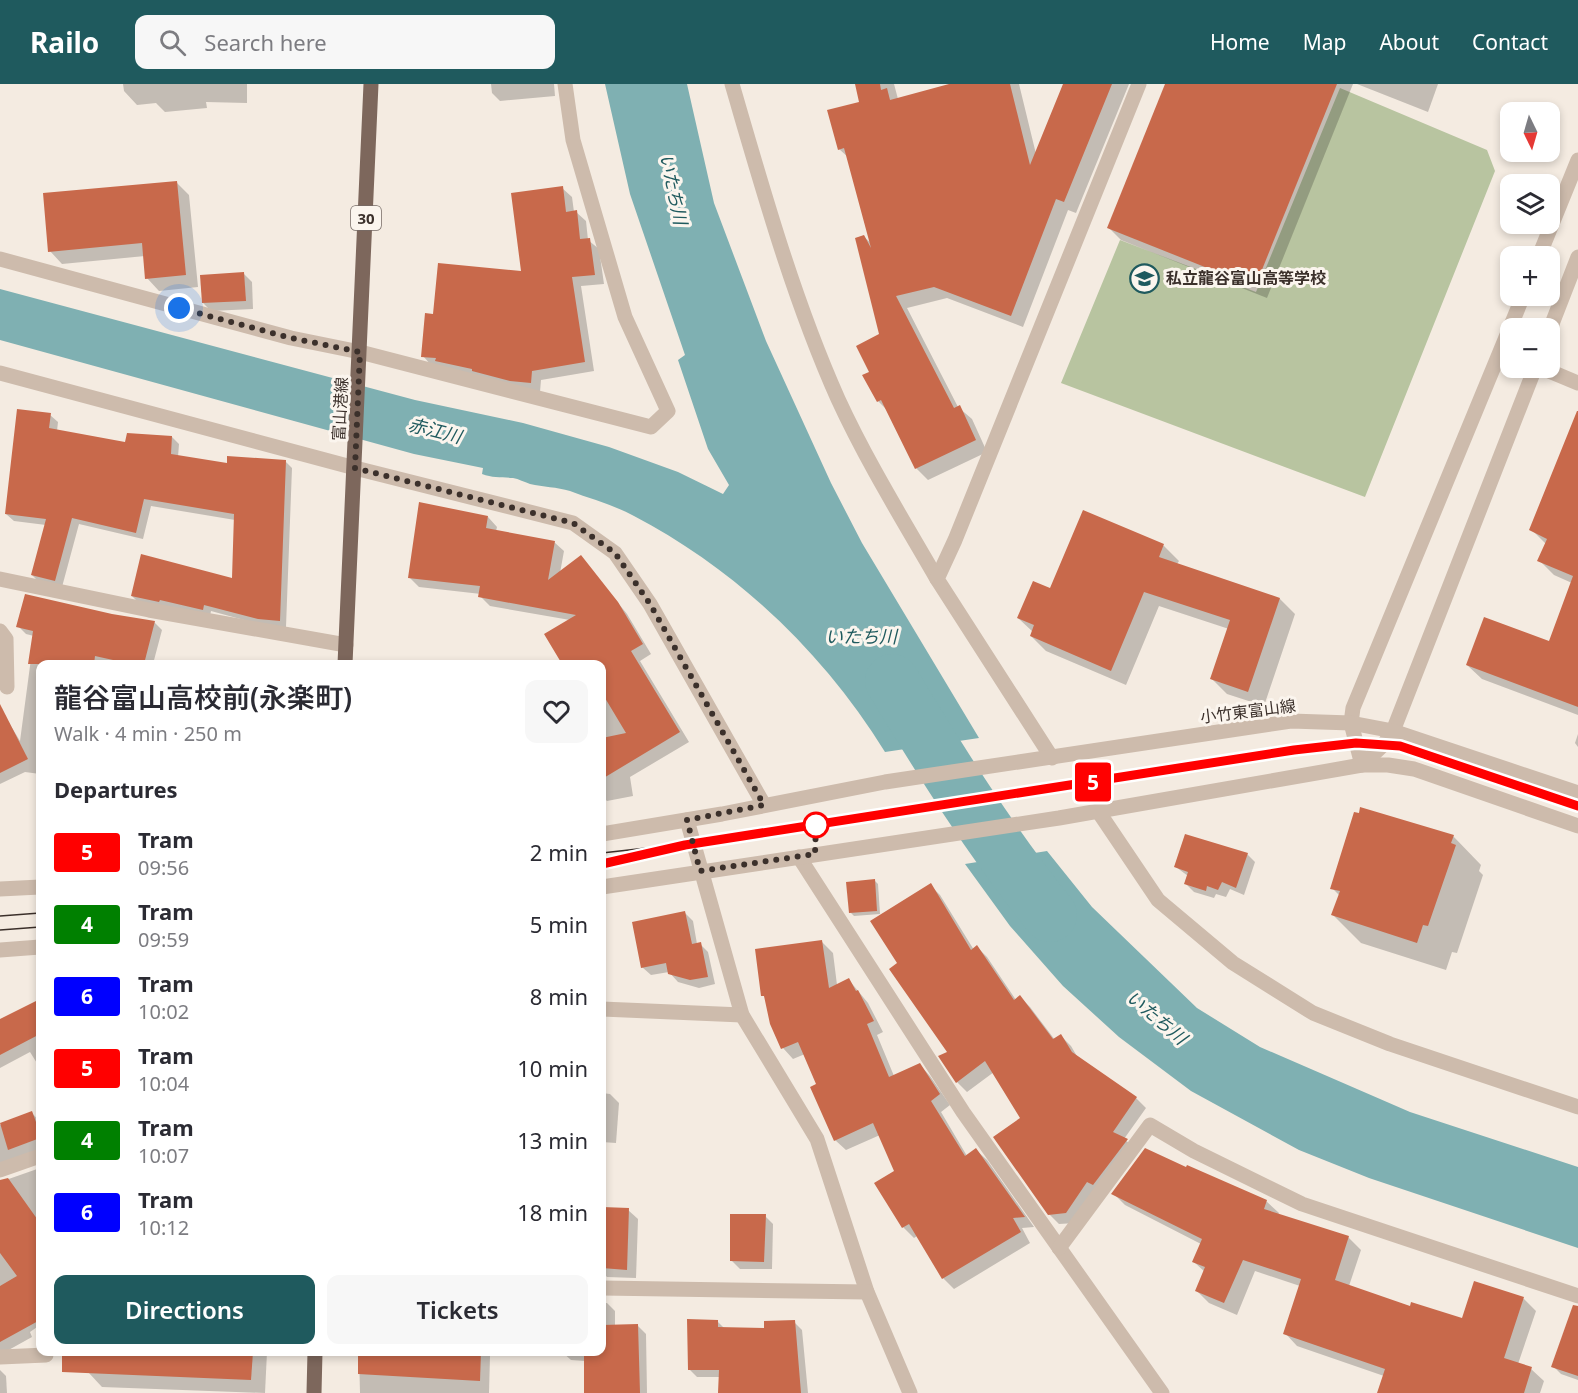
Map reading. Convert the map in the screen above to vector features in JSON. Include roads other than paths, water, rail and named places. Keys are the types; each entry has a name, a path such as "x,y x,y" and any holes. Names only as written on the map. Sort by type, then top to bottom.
{"main road":[{"name":"富山港線","path":"345,660 360,374 371,84"},
{"path":"314,1393 315,1356"}],"street":[{"path":"0,259 291,338 360,352 651,427 668,411 625,317 573,140 565,84"},
{"path":"732,84 803,313 838,399 874,472 937,579 1052,758"},
{"path":"937,579 956,540 1138,84"},
{"path":"1543,246 1578,160"},
{"path":"1554,318 1578,257"},
{"path":"1362,765 1351,723 1353,708 1519,306"},
{"path":"0,373 355,468 573,523 615,553 650,604 764,805"},
{"path":"1560,376 1578,383"},
{"path":"1362,765 1384,744 1393,730 1530,378"},
{"path":"0,579 149,610 346,645"},
{"path":"0,630 6,639 7,687"},
{"name":"小竹東富山線","path":"606,833 885,782 1291,721 1351,723 1393,730 1578,793"},
{"path":"606,886 1059,818 1362,765 1388,765 1414,769 1578,826"},
{"path":"1098,811 1158,900 1233,963 1303,1007 1390,1044 1578,1107"},
{"path":"687,820 742,1015 817,1140 867,1292 910,1393"},
{"path":"799,857 963,1112 1162,1393"},
{"path":"0,889 36,887"},
{"path":"0,950 36,947"},
{"path":"606,1009 742,1015"},
{"path":"1059,1248 1150,1125 1194,1151 1302,1204 1578,1296"},
{"path":"0,1170 36,1157"},
{"path":"606,1288 867,1292"},
{"path":"0,1357 36,1355"}],"water":[{"name":"赤江川","path":"605,84 687,84 714,203 766,341 831,483 862,543 979,738 885,752 835,681 775,617 743,588 708,562 672,538 619,509 570,491 530,484 513,478 493,477 482,474 483,468 414,454 0,340 0,289 415,400 523,423 609,447 678,472 723,494 729,485 708,449 678,360 685,355 630,194"},
{"name":"いたち川","path":"1047,851 1092,907 1197,1008 1260,1047 1410,1112 1578,1167 1578,1248 1369,1178 1299,1150 1191,1091 1119,1037 1063,986 1010,926 965,864"}],"waterway":[{"name":"いたち川","path":"892,681 967,801 1007,859 1050,915"}],"tram line":[{"path":"606,853 726,839 1294,750 1356,743 1400,746 1578,806"},
{"name":"5","path":"606,863 685,845 1294,750 1356,743 1400,746 1578,806"},
{"path":"606,864 648,854"},
{"path":"0,916 36,913"},
{"path":"0,930 36,927"}],"place":[{"name":"私立龍谷富山高等学校","path":"1145,278"}]}
